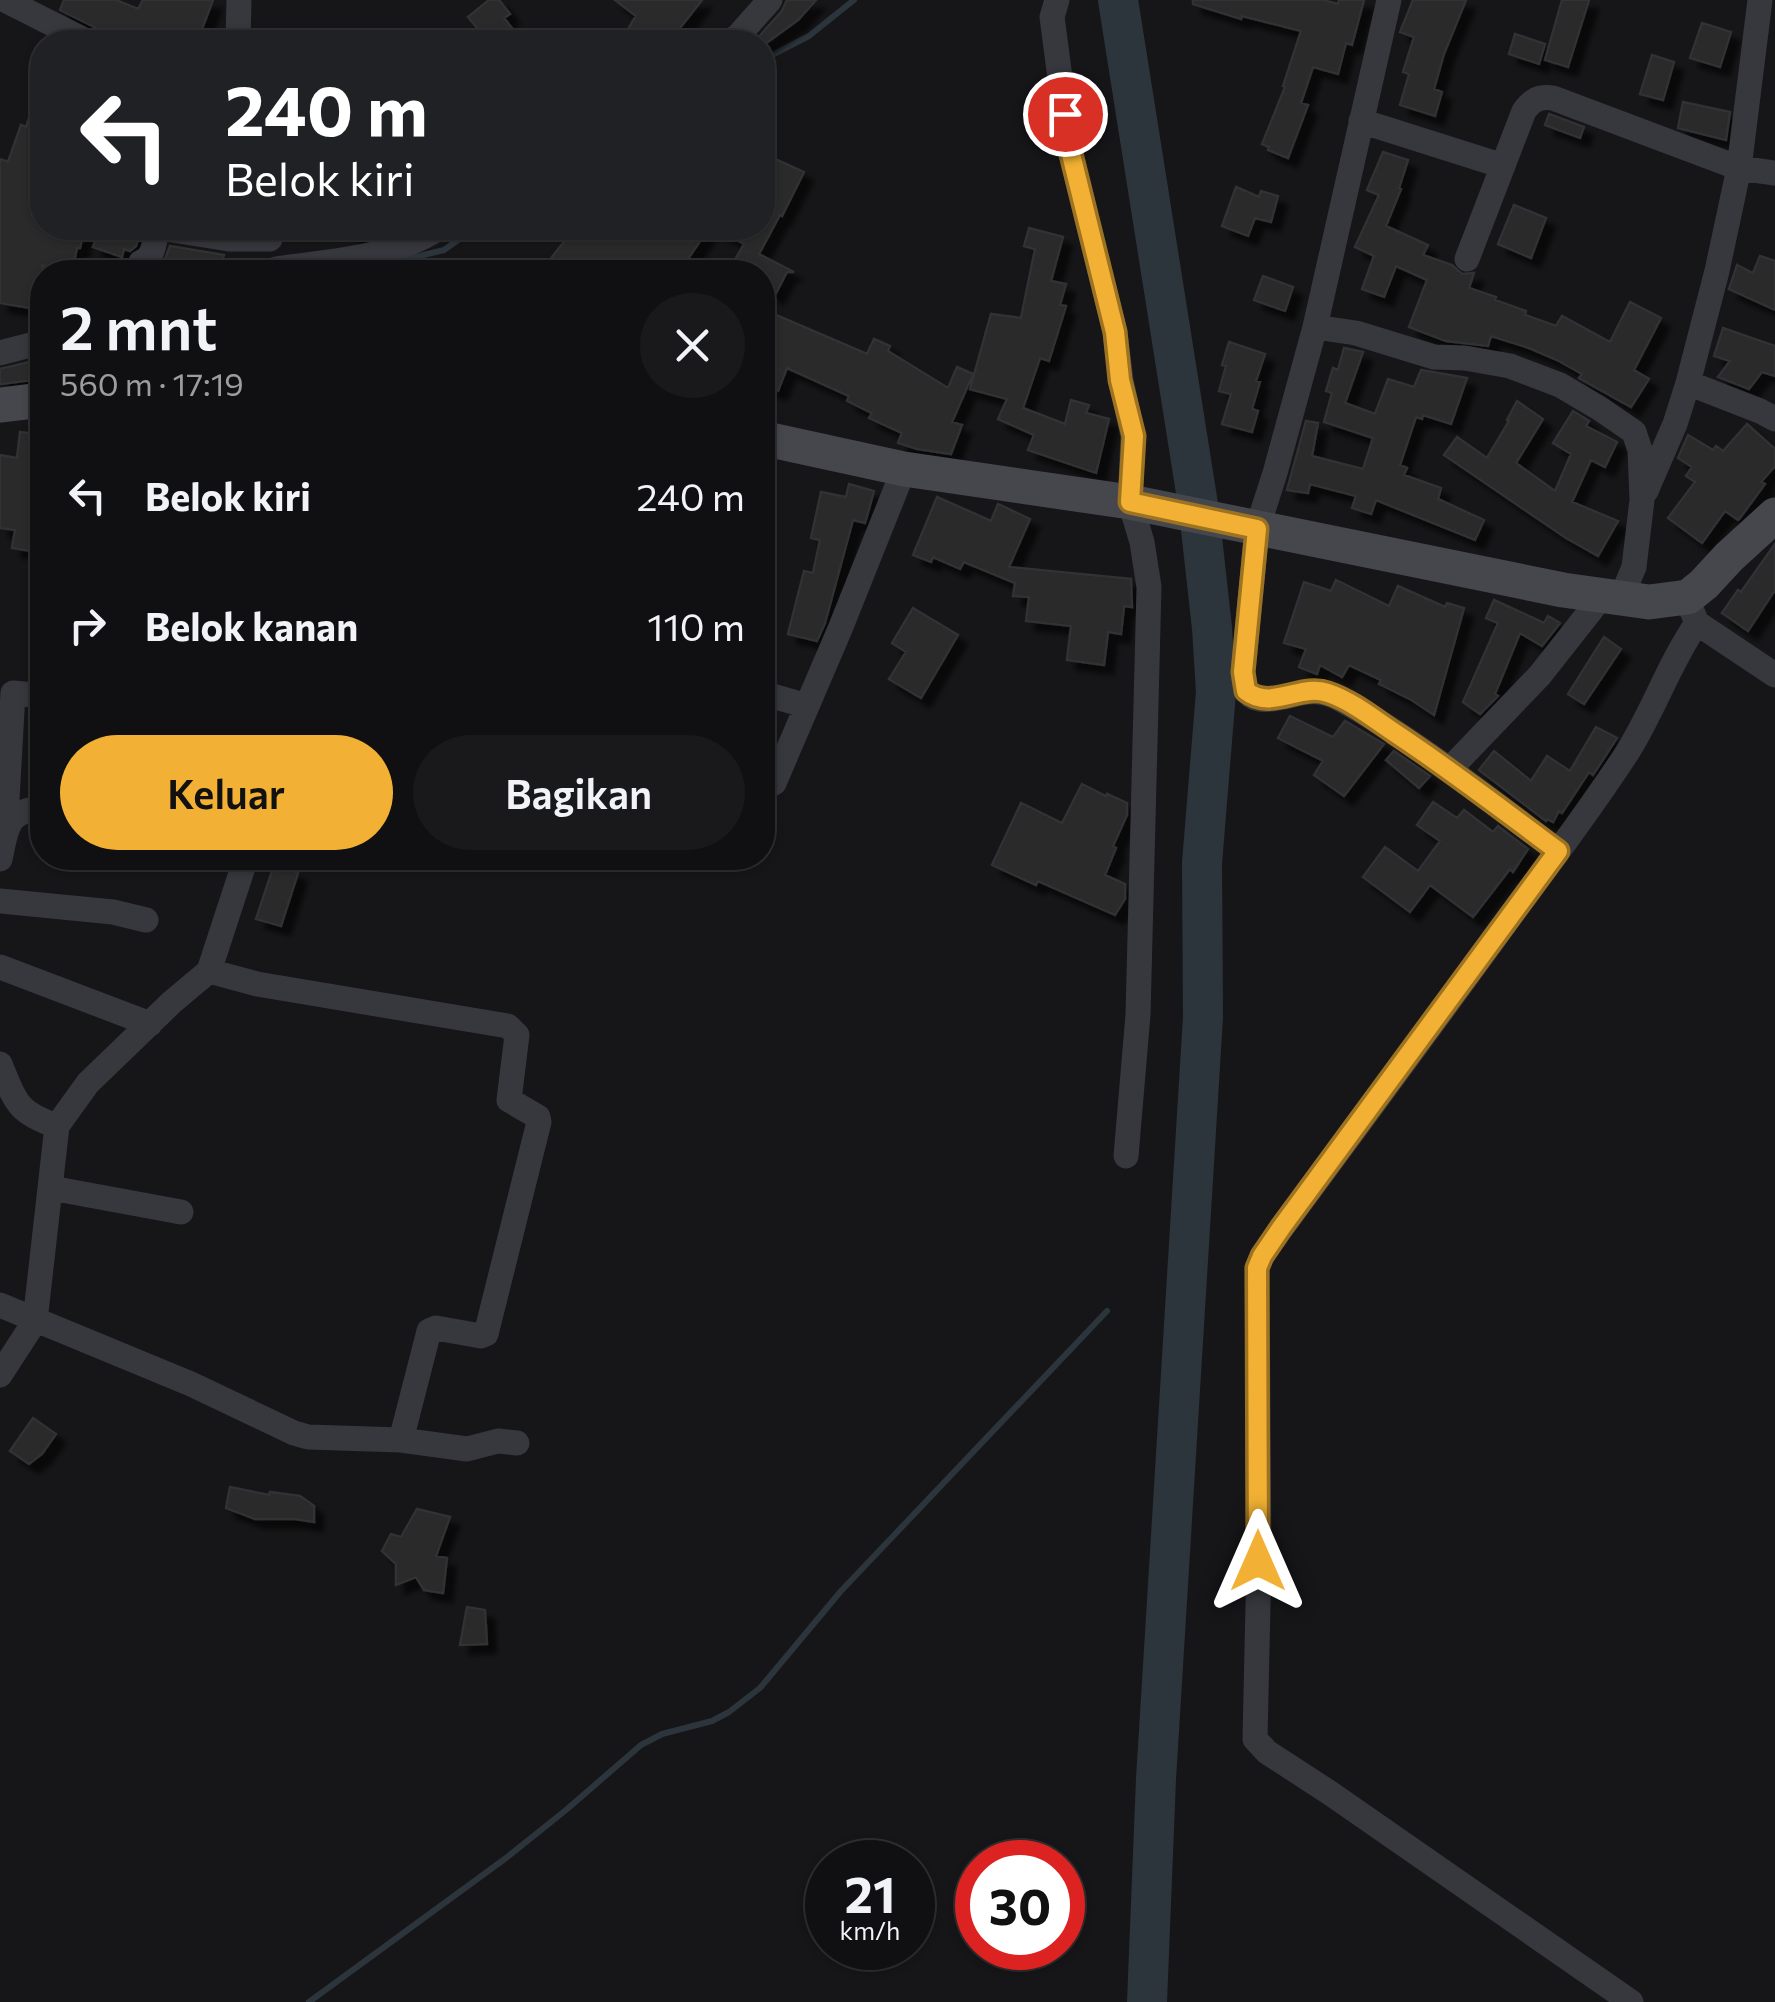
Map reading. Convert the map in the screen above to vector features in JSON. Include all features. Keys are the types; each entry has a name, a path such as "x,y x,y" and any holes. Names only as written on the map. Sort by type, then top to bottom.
{"main road":[{"path":"0,406 30,402"},
{"path":"775,441 904,469 1136,503 1563,590 1692,610 1704,584 1775,515"}],"street":[{"path":"5,0 64,30"},
{"path":"238,30 239,0"},
{"path":"743,30 770,0"},
{"path":"1056,0 1052,17 1069,146 1115,332 1120,380 1134,436 1136,503 1149,586 1138,1015 1126,1156"},
{"path":"1389,0 1315,327 1276,473 1249,527 1243,672 1246,691 1265,699 1306,692 1328,693 1362,711 1449,770 1558,851"},
{"path":"1642,500 1688,383 1717,271 1739,168 1760,0"},
{"path":"1467,259 1524,111 1531,101 1545,97 1739,168 1775,173"},
{"path":"1362,121 1504,166"},
{"path":"337,260 380,252 414,240"},
{"path":"1315,327 1356,334 1434,358 1465,358 1510,366 1560,386 1600,408 1634,432 1640,450 1642,500 1634,567 1612,596 1449,770"},
{"path":"0,353 30,345"},
{"path":"1688,383 1775,419"},
{"path":"775,780 904,469"},
{"path":"1631,2002 1268,1752 1255,1739 1257,1268 1281,1228 1558,851 1638,735 1679,648 1692,610 1775,674"},
{"path":"3,846 6,693"},
{"path":"775,696 807,706"},
{"path":"3,846 15,814 30,809"},
{"path":"0,1375 35,1321 58,1126 88,1083 209,971 242,870"},
{"path":"0,901 113,912 146,920"},
{"path":"0,968 150,1024"},
{"path":"209,971 256,984 508,1026 517,1034 509,1100 538,1117 539,1122 486,1334 429,1330 401,1440"},
{"path":"0,1064 25,1112 58,1126"},
{"path":"52,1188 181,1212"},
{"path":"0,1305 191,1384 294,1433 467,1449 498,1441 517,1443"}],"building":[{"path":"64,0 116,0 138,9 143,0 213,0 202,30 98,30 60,10"},
{"path":"489,0 499,0 510,14 504,18 514,30 479,30 468,17"},
{"path":"615,0 702,0 678,30 627,30 636,16"},
{"path":"787,0 816,0 775,37 775,30 765,30"},
{"path":"1193,0 1323,0 1338,4 1339,0 1364,0 1352,45 1346,43 1338,74 1313,67 1301,103 1308,105 1288,158 1262,144 1285,87 1301,31 1242,16 1241,19 1193,4"},
{"path":"1413,0 1466,0 1434,89 1442,92 1435,116 1400,105 1409,74 1403,72 1414,37 1400,32"},
{"path":"1562,0 1589,0 1568,67 1545,60"},
{"path":"1702,23 1731,32 1720,67 1690,58"},
{"path":"1515,34 1545,44 1539,64 1509,54"},
{"path":"1652,55 1674,62 1663,100 1640,94"},
{"path":"1683,102 1730,112 1726,140 1678,128"},
{"path":"1549,114 1584,127 1580,138 1545,125"},
{"path":"30,115 30,240 82,240 74,260 30,260 30,308 0,303 0,159 8,162 21,125 26,127"},
{"path":"1383,152 1408,160 1386,226 1428,245 1423,255 1452,265 1462,274 1474,273 1469,288 1556,326 1562,316 1610,342 1630,302 1661,318 1634,370 1649,379 1631,407 1579,378 1582,374 1529,348 1491,336 1488,346 1446,341 1409,327 1427,280 1396,266 1384,297 1362,289 1374,256 1355,247 1379,195 1367,190"},
{"path":"775,159 804,172 775,224"},
{"path":"1236,187 1259,197 1261,191 1278,196 1271,222 1255,218 1248,236 1222,226"},
{"path":"1514,205 1546,218 1531,258 1498,244"},
{"path":"1029,228 1063,237 1051,281 1066,284 1060,305 1066,306 1049,361 1040,358 1023,408 1065,424 1071,400 1089,405 1086,413 1109,419 1096,473 1028,450 1034,435 998,419 1007,399 970,389 991,314 1021,318 1035,249 1024,246"},
{"path":"96,240 138,240 130,251 124,249 122,257 93,247"},
{"path":"565,240 701,240 687,260 550,260"},
{"path":"736,240 767,240 759,254 771,260 735,260 744,244"},
{"path":"170,246 224,255 223,260 165,260"},
{"path":"1760,256 1775,261 1775,310 1729,289 1737,265 1753,273"},
{"path":"775,262 794,272 787,272 775,295"},
{"path":"1263,276 1293,287 1285,311 1254,300"},
{"path":"775,315 867,354 874,339 948,388 957,367 973,374 952,422 962,425 951,454 898,443 902,433 869,418 872,413 847,401 849,396 787,368 778,391"},
{"path":"1723,328 1775,346 1775,376 1762,372 1749,389 1718,377 1730,361 1714,356"},
{"path":"1229,342 1265,354 1256,381 1260,382 1252,409 1258,411 1252,432 1222,424 1231,394 1219,391"},
{"path":"1344,348 1363,352 1345,403 1375,414 1388,379 1414,387 1421,370 1467,378 1451,424 1423,415 1422,419 1416,417 1400,465 1407,468 1404,475 1441,488 1438,499 1484,520 1475,540 1376,500 1371,514 1352,508 1356,496 1310,484 1308,493 1287,490 1306,421 1318,423 1312,456 1363,469 1373,438 1324,422 1332,393 1326,391"},
{"path":"30,362 30,380 0,384 0,369"},
{"path":"1517,401 1543,419 1516,463 1555,491 1571,454 1553,443 1573,411 1589,421 1586,426 1617,442 1605,467 1591,460 1572,502 1618,521 1598,556 1444,455 1457,437 1487,458"},
{"path":"1747,424 1775,449 1775,466 1740,518 1725,511 1702,543 1668,518 1695,482 1686,476 1692,467 1678,458 1688,435 1713,450 1716,446 1723,451"},
{"path":"20,432 30,433 30,551 12,548 15,530 0,528 0,455 17,458"},
{"path":"849,484 874,491 865,523 853,520 825,623 817,641 788,634 804,571 813,573 820,540 811,538 821,492 846,497"},
{"path":"937,497 991,521 998,504 1030,519 1009,567 1131,579 1132,607 1124,606 1121,634 1108,632 1104,665 1067,660 1071,626 1026,621 1029,597 1013,596 1015,583 964,562 960,569 933,557 931,562 913,555"},
{"path":"1775,544 1775,590 1748,631 1722,613"},
{"path":"1336,580 1389,606 1398,586 1445,607 1447,603 1464,608 1434,715 1379,684 1381,680 1349,665 1342,677 1320,665 1317,674 1299,667 1306,649 1284,643 1304,582 1331,591"},
{"path":"1494,600 1544,623 1548,616 1560,623 1542,646 1520,633 1495,694 1498,696 1480,714 1463,702 1498,623 1486,618"},
{"path":"913,608 958,635 921,698 889,679 906,652 892,643"},
{"path":"1604,637 1621,649 1584,704 1568,694"},
{"path":"1290,716 1333,737 1345,721 1384,744 1344,796 1314,775 1323,761 1278,738"},
{"path":"1596,727 1617,738 1593,775 1589,772 1553,822 1546,821 1479,770 1494,751 1531,781 1547,756 1570,771"},
{"path":"1394,751 1430,776 1419,788 1386,760"},
{"path":"1082,784 1127,803 1127,815 1105,875 1125,884 1125,899 1115,915 992,865 1021,803 1062,823"},
{"path":"1433,802 1457,818 1464,810 1493,832 1498,826 1528,849 1473,917 1430,885 1410,912 1363,877 1385,847 1418,871 1440,841 1417,825"},
{"path":"272,870 298,873 281,926 256,919"},
{"path":"33,1418 56,1434 29,1464 10,1451"},
{"path":"230,1487 300,1496 314,1506 314,1522 255,1519 226,1508"},
{"path":"417,1509 450,1517 436,1556 447,1558 443,1593 424,1590 416,1577 396,1585 396,1564 382,1551 391,1534 401,1537"},
{"path":"467,1607 485,1610 487,1644 460,1645"}],"waterway":[{"path":"775,53 809,36 854,0"},
{"path":"1118,0 1199,511 1216,692 1202,863 1203,1017 1156,1779 1147,2002"},
{"path":"404,260 444,250 458,240"},
{"path":"309,2002 506,1858 641,1745 662,1734 712,1721 760,1688 841,1591 1107,1311"}],"route":[{"path":"1065,114 1087,226 1115,332 1120,380 1134,436 1130,502 1257,529 1243,672 1246,691 1265,699 1306,692 1328,693 1440,763 1558,851 1262,1256 1257,1268 1258,1561"}]}
